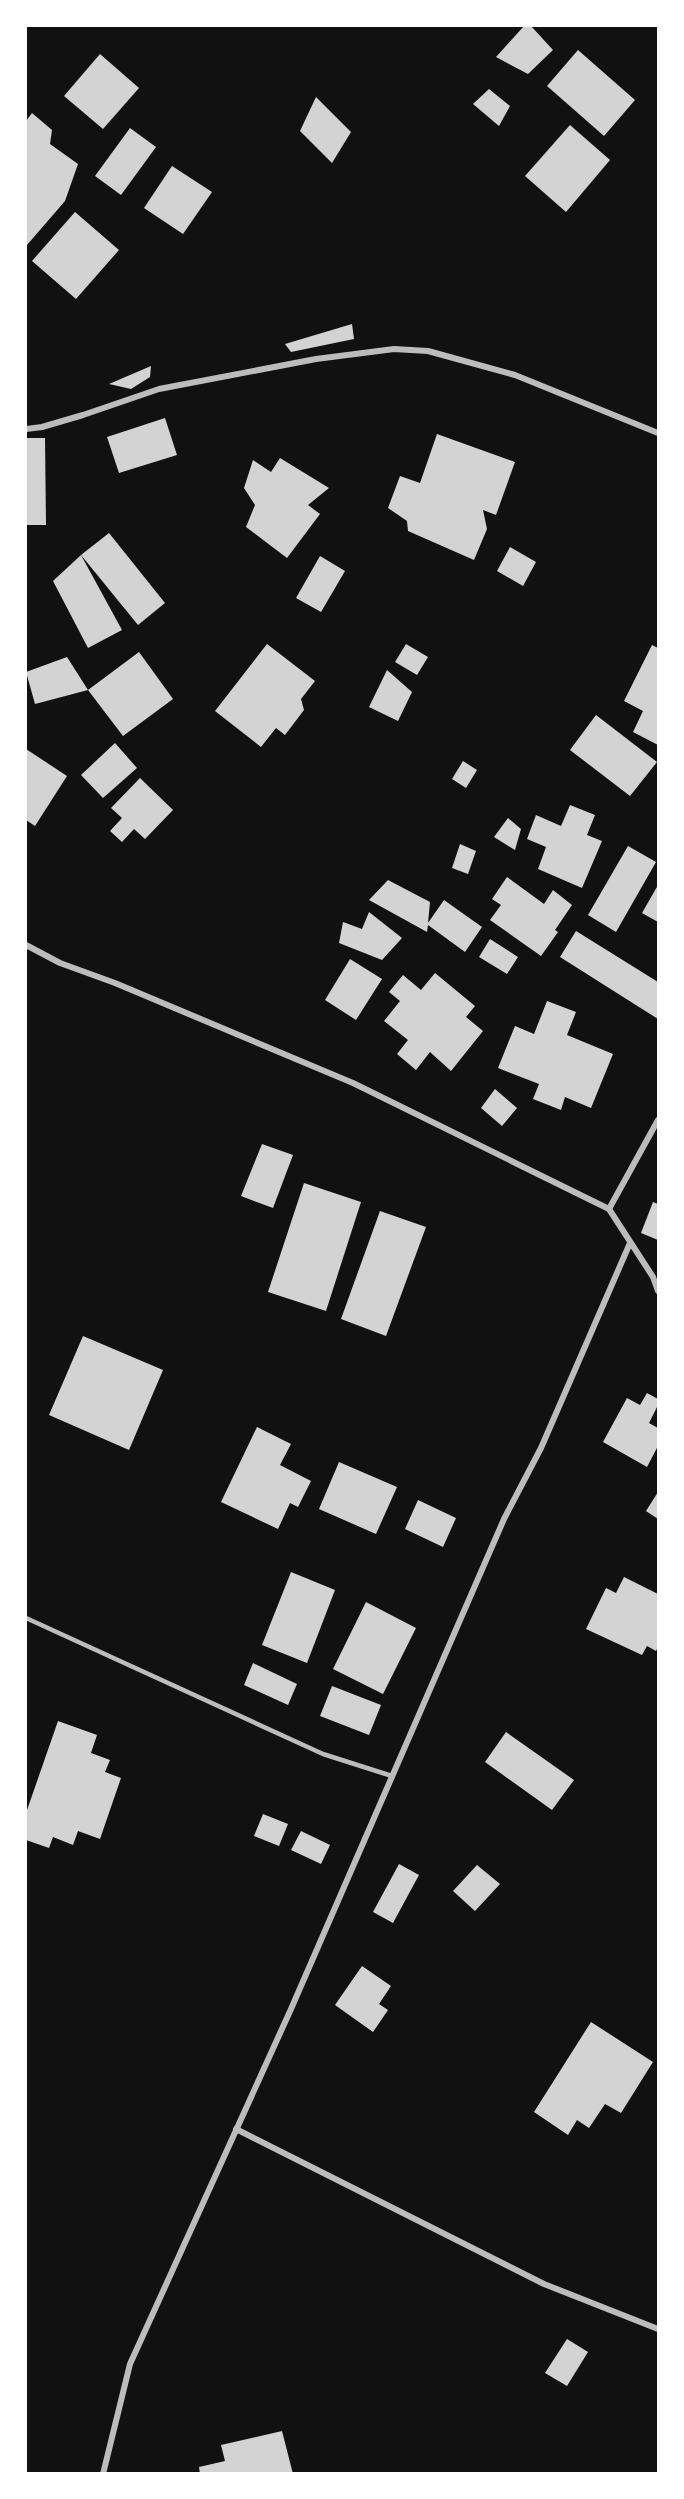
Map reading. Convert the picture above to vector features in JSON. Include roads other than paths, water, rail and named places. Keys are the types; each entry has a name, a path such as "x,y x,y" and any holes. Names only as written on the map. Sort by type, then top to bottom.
{"street":[{"path":"26,429 73,418 159,389 240,372 394,349 428,351 515,375 658,433"},
{"path":"26,945 60,963 115,983 353,1083 609,1209 653,1277 658,1291"},
{"path":"609,1209 658,1120"},
{"path":"103,2474 130,2364 291,2009 504,1519 541,1448 630,1243"},
{"path":"236,2128 544,2284 658,2329"}],"lane":[{"path":"26,1618 323,1754 392,1776"}]}
